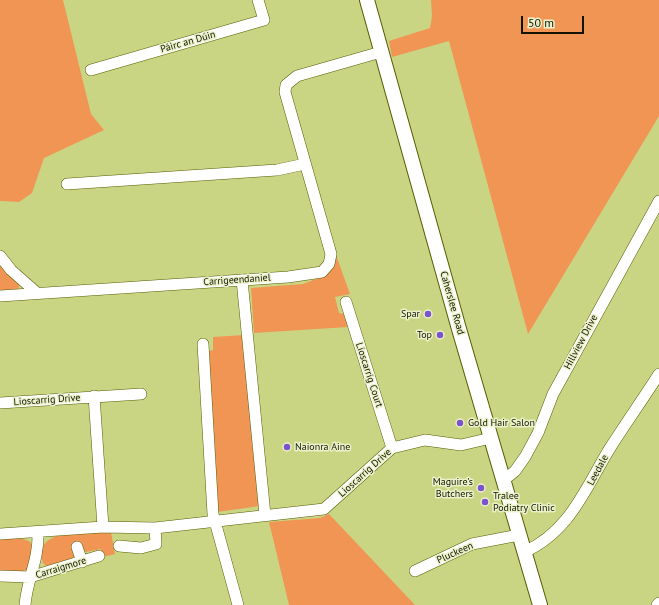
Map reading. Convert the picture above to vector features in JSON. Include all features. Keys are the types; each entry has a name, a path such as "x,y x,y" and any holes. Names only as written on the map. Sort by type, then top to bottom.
{"main road":[{"name":"Caherslee Road","path":"367,0 540,605"}],"street":[{"name":"Páirc an Dúin","path":"92,70 264,20 258,0"},
{"name":"Carrigeendaniel","path":"0,296 242,280 316,274 322,272 329,264 332,254 285,92 286,85 297,76 303,76 381,52"},
{"path":"67,184 277,170 305,164"},
{"name":"Hillview Drive","path":"504,480 515,472 538,433 553,394 659,201"},
{"path":"0,256 12,270 37,293"},
{"path":"242,280 265,515"},
{"name":"Lioscarrig Court","path":"346,302 392,448"},
{"path":"203,344 214,520 238,605"},
{"name":"Leedale","path":"524,552 542,543 571,514 590,486 610,449 659,374"},
{"name":"Lioscarrig Drive","path":"0,403 141,394"},
{"name":"Lioscarrig Drive","path":"94,396 103,527"},
{"name":"Lioscarrig Drive","path":"0,534 103,527 155,528 214,520 324,509 392,448 425,440 461,445 491,438"},
{"path":"119,546 141,548 156,544 155,528"},
{"path":"25,605 30,577 37,559 38,532"},
{"name":"Pluckeen","path":"415,571 472,544 519,535"},
{"path":"77,547 82,562"},
{"name":"Carraigmore","path":"0,576 30,577 99,556"}],"shaded area":[{"path":"0,0 63,0 91,114 104,130 44,158 32,193 19,202 0,201"},
{"path":"431,0 659,0 659,116 528,334 449,41 392,57 389,41 430,28 432,16"},
{"path":"336,255 350,294 335,297 339,313 344,314 348,327 254,333 251,288 303,284 321,277"},
{"path":"0,260 20,283 18,290 0,291"},
{"path":"244,335 260,506 217,512 206,352 213,350 213,337"},
{"path":"329,514 415,605 289,605 269,522 320,518"},
{"path":"77,532 111,532 115,554 103,557 101,549 86,552 81,548 79,541 72,543 74,557 68,563 47,567 43,563 42,551 46,543 54,537"},
{"path":"13,536 29,541 33,546 29,569 0,573 0,537"}],"place":[{"name":"Spar","path":"428,314"},
{"name":"Top","path":"440,335"},
{"name":"Gold Hair Salon","path":"460,423"},
{"name":"Naionra Aine","path":"287,447"},
{"name":"Maguire’s Butchers","path":"481,488"},
{"name":"Tralee Podiatry Clinic","path":"485,502"}]}
